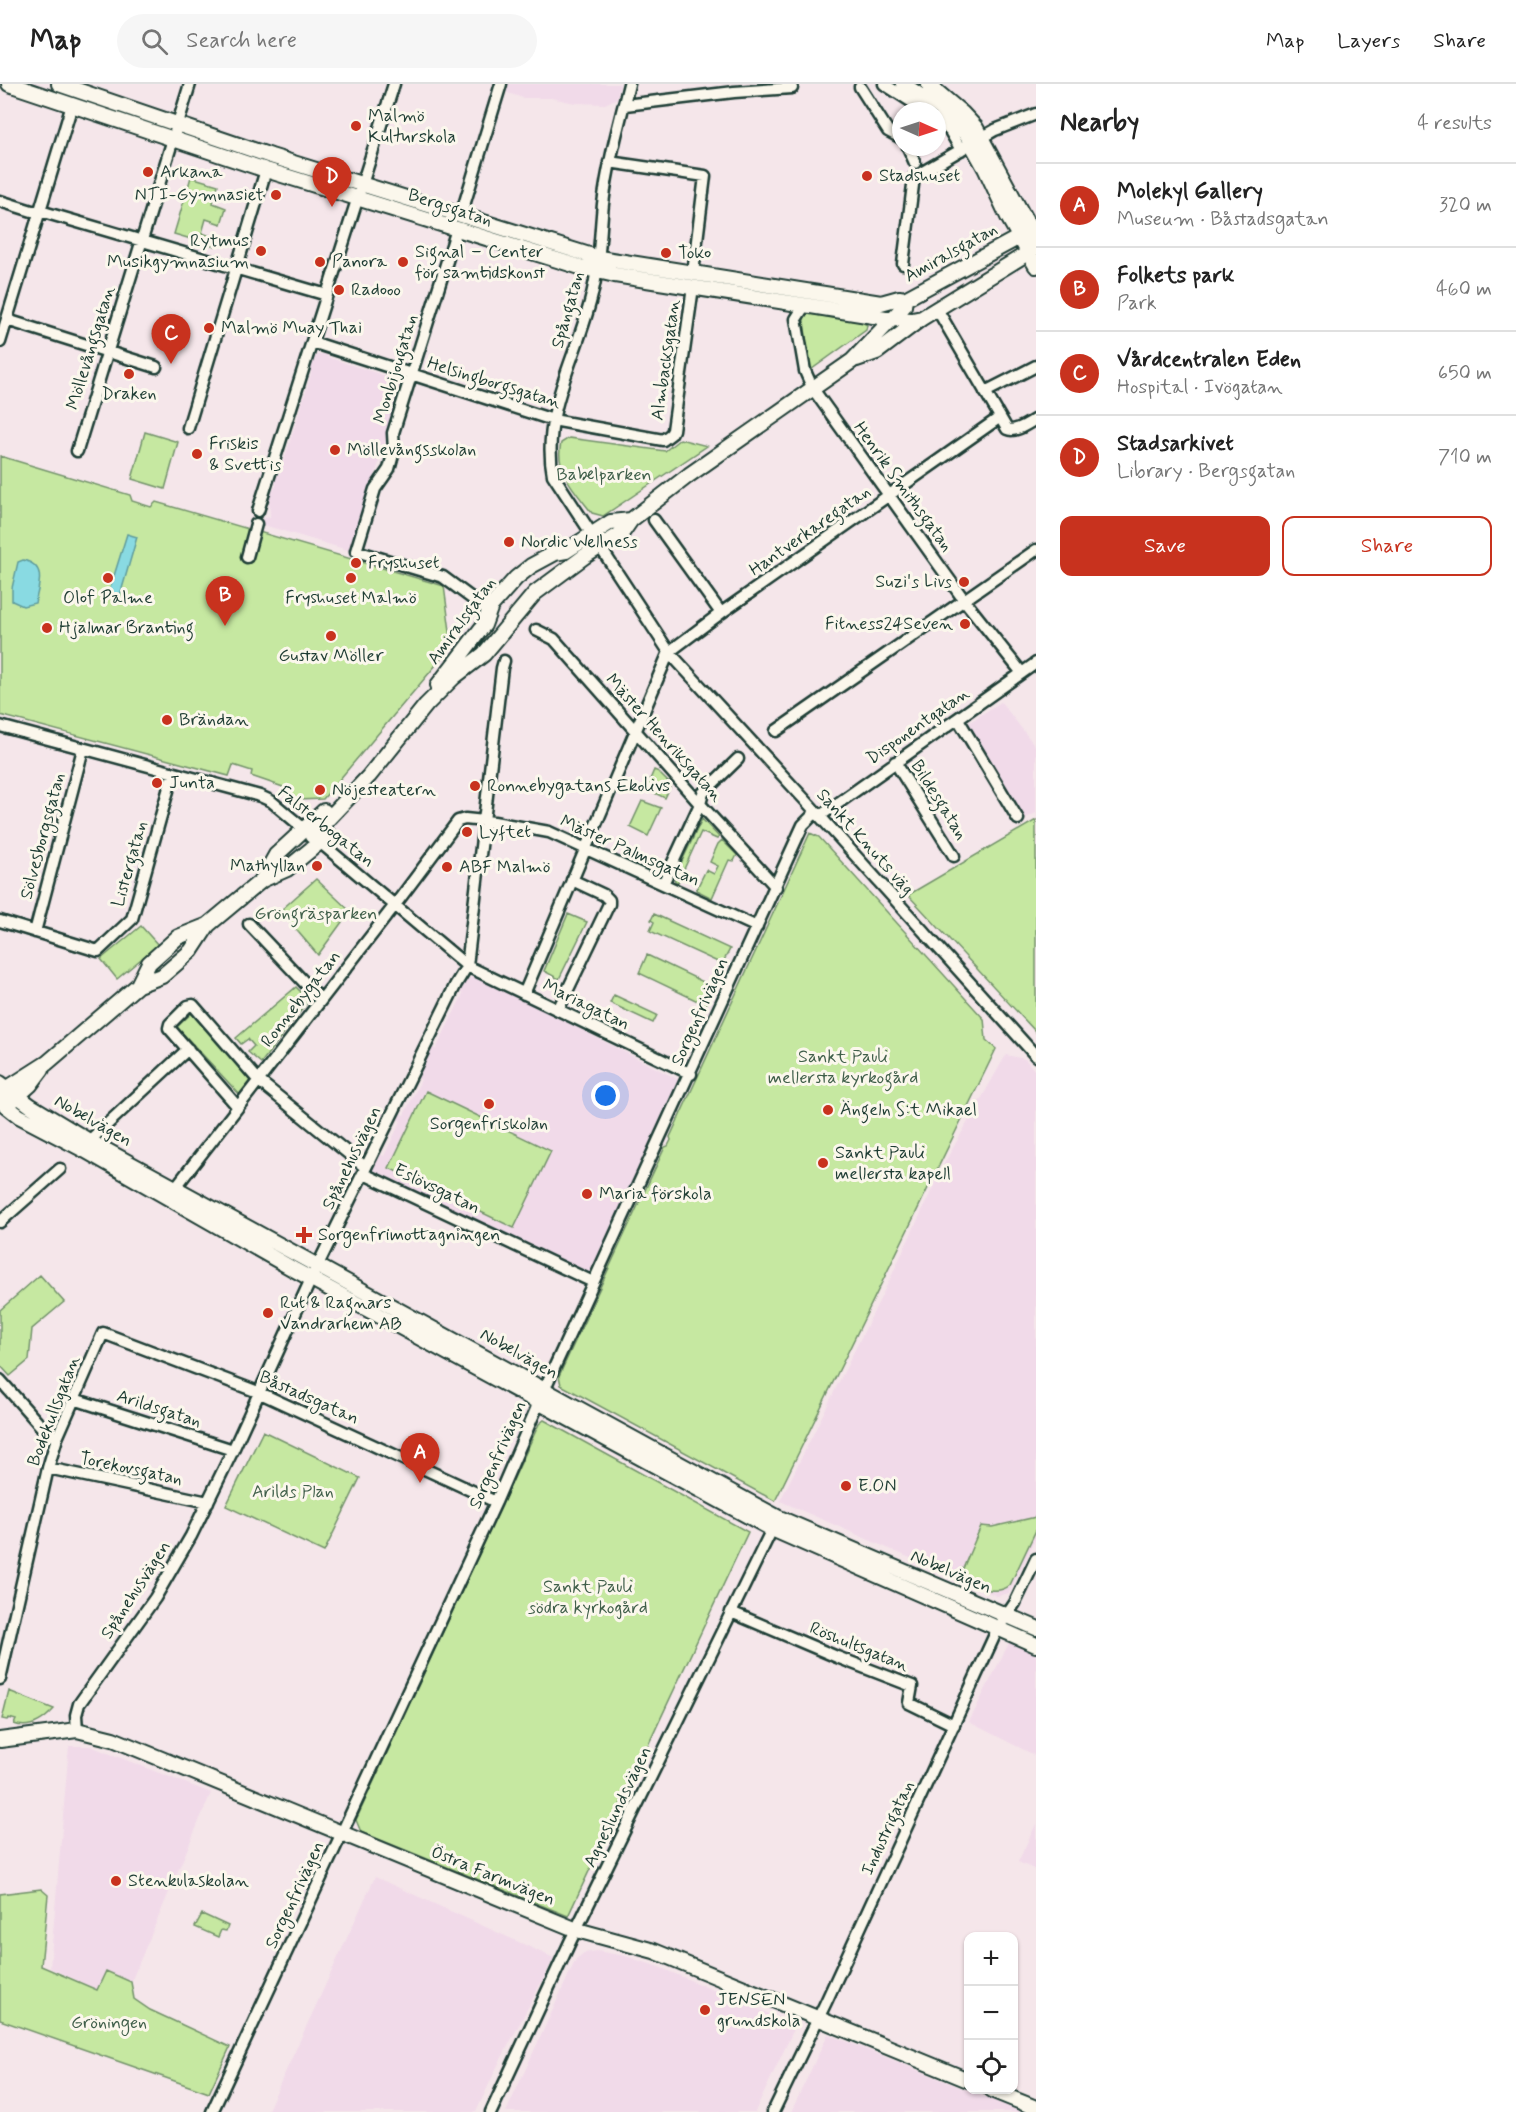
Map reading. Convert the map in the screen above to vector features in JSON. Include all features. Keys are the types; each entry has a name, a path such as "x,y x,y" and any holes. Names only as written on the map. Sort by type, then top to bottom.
{"main road":[{"name":"Bergsgatan","path":"9,84 72,105 174,131 360,190 457,229 598,265 693,280 881,303 899,298 905,299"},
{"name":"Bergsgatan","path":"59,84 266,170 461,215 598,265"},
{"path":"903,84 940,109 966,134 1030,234 1036,266"},
{"path":"928,84 962,113 971,144"},
{"name":"Amiralsgatan","path":"262,880 276,855 312,836 348,810 369,776 426,705 484,654 535,593 622,533 631,520 689,476 852,361 892,319 903,306 905,299 1030,234"},
{"name":"Amiralsgatan","path":"852,361 877,352 922,318 1032,250"},
{"name":"Bergsgatan","path":"693,280 805,305 892,319"},
{"name":"Amiralsgatan","path":"892,319 922,318"},
{"name":"Amiralsgatan","path":"426,705 445,673 483,625 501,593 531,566 555,553 566,551 612,522 631,520"},
{"name":"Amiralsgatan","path":"4,1097 138,985 162,976 191,951 208,925 262,880 287,869 312,836 333,802 369,776"},
{"name":"Amiralsgatan","path":"138,985 149,963 178,937 208,925"},
{"name":"Nobelvägen","path":"4,1097 545,1389 774,1523 1036,1628"},
{"name":"Nobelvägen","path":"4,1097 20,1116 311,1279 539,1402 774,1523 1036,1645"},
{"name":"Östra Farmvägen","path":"0,1740 77,1730 113,1739 577,1930 654,1951 964,2078"},
{"path":"1001,2094 1036,2108"}],"street":[{"name":"Möllevångsgatan","path":"76,451 190,84"},
{"path":"258,511 394,84"},
{"path":"461,215 501,84"},
{"name":"Spångatan","path":"600,546 553,475 550,456 553,420 593,294 609,162 629,84"},
{"path":"884,84 912,102"},
{"path":"860,87 888,130 892,132"},
{"path":"625,105 734,92 792,88"},
{"path":"0,342 72,105"},
{"path":"903,264 914,177 971,144 1036,114"},
{"path":"946,128 971,144"},
{"path":"912,156 915,163"},
{"name":"Almbacksgatan","path":"609,162 705,176 673,430 669,436"},
{"path":"188,428 266,170"},
{"path":"0,201 327,295"},
{"name":"Monbijougatan","path":"457,229 393,433 394,451 389,469 375,489 356,551 443,577 489,611"},
{"name":"Henrik Smithsgatan","path":"805,305 796,319 805,371 813,389 964,600 1022,673"},
{"path":"937,309 1007,429 1011,430 1036,419"},
{"path":"7,320 156,368"},
{"name":"Helsingborgsgatan","path":"312,342 553,420 663,440 669,436"},
{"path":"985,392 1036,366"},
{"name":"Hantverkaregatan","path":"669,652 999,418"},
{"path":"654,520 721,613"},
{"path":"247,557 256,524"},
{"name":"Sankt Knuts väg","path":"600,546 669,652 1036,1056"},
{"path":"776,731 1036,550"},
{"name":"Mäster Henriksgatan","path":"536,630 554,639 700,804 761,877 776,887"},
{"path":"524,994 636,733 663,661 669,652"},
{"name":"Spånehusvägen","path":"77,1730 76,1715 79,1704 155,1598 208,1502 311,1279 456,984 467,966 504,661"},
{"name":"Disponentgatan","path":"818,814 1036,663"},
{"path":"957,719 1018,819"},
{"name":"Falsterbogatan","path":"0,726 260,796 271,801 467,966"},
{"name":"Sölvesborgsgatan","path":"35,932 83,749"},
{"path":"663,884 703,793 738,759"},
{"name":"Bildesgatan","path":"895,762 954,856"},
{"name":"Listergatan","path":"35,932 98,951 132,919 172,773"},
{"name":"Sorgenfrivägen","path":"212,2112 496,1502 593,1282 691,1074 803,825 818,814"},
{"name":"Ronnebygatan","path":"175,1188 458,821 465,819 484,822"},
{"name":"Mäster Palmsgatan","path":"484,822 541,830 757,927"},
{"path":"558,1010 609,904 609,900 604,895 572,880"},
{"path":"0,921 35,932"},
{"path":"249,924 321,1000"},
{"name":"Mariagatan","path":"467,966 691,1074"},
{"name":"Eslövsgatan","path":"188,1048 169,1028 170,1024 188,1006 193,1005 259,1081 365,1170 593,1282"},
{"path":"89,1141 188,1048 238,1107"},
{"path":"0,1222 60,1169"},
{"name":"Båstadsgatan","path":"104,1333 258,1392 496,1502"},
{"name":"Bodekullsgatan","path":"0,1679 48,1468 57,1438 104,1333"},
{"name":"Torekovsgatan","path":"0,1380 46,1432 57,1438"},
{"name":"Arildsgatan","path":"74,1399 233,1450"},
{"name":"Torekovsgatan","path":"48,1468 208,1502"},
{"name":"Agneslundsvägen","path":"492,2112 577,1930 774,1523"},
{"name":"Industrigatan","path":"773,2112 998,1628 1007,1616 1036,1559"},
{"name":"Röshultsgatan","path":"731,1612 912,1686 909,1703 954,1725"}],"shaded area":[{"path":"509,84 620,84 617,98 605,104 575,103 551,98 523,98 508,93"},
{"name":"Möllevångsskolan","path":"318,354 325,354 330,358 392,378 398,377 403,381 351,551 260,524 262,519 270,517 269,496 276,486 275,477 280,473 311,374 310,368 313,359"},
{"path":"1001,702 1036,747 1036,813 1026,818 967,724"},
{"name":"Sorgenfriskolan","path":"477,976 679,1080 590,1274 587,1275 377,1175 372,1169 378,1153 384,1156 401,1121 395,1118 398,1112 404,1115 421,1080 416,1077 430,1047 436,1049 463,994 458,991 467,979"},
{"path":"1006,1055 1025,1059 1036,1072 1036,1538 1009,1593 997,1596 780,1501 945,1162"},
{"path":"1011,1639 1036,1650 1036,1756 969,1722"},
{"name":"Stenkulaskolan","path":"69,1746 90,1746 211,1793 131,1982 106,1972 98,1990 50,1968"},
{"path":"1036,1824 1036,1870 1018,1862"},
{"path":"375,1877 554,1958 476,2112 267,2112"},
{"path":"597,1951 625,1956 659,1967 793,2024 794,2029 755,2112 506,2112 576,1959 584,1953"},
{"path":"828,2034 964,2089 964,2094 977,2094 1022,2112 791,2112"}],"green space":[{"path":"191,177 218,185 213,203 226,208 221,224 206,219 202,233 217,238 215,246 174,234"},
{"path":"803,313 862,322 867,325 866,330 812,369"},
{"path":"145,432 178,442 165,489 132,479"},
{"name":"Babelparken","path":"569,438 665,451 680,439 707,446 603,516 592,513 573,489 564,472 561,463 561,443"},
{"path":"0,456 130,495 132,501 151,507 156,502 444,586 452,646 323,799 297,800 283,787 251,776 252,771 233,765 229,776 0,715"},
{"path":"654,770 659,772 671,785 665,798 646,789"},
{"path":"642,801 661,808 648,836 630,827"},
{"path":"702,819 719,837 717,839 701,832 678,882 675,881 674,878"},
{"path":"1036,820 1036,1032 908,895"},
{"name":"Sankt Pauli mellersta kyrkogård","path":"810,833 819,837 984,1019 986,1040 996,1049 775,1501 561,1385 559,1376 665,1147 671,1140 670,1137"},
{"path":"722,840 737,855 734,861 729,860 712,898 696,890 706,870 714,874 718,866 710,862"},
{"name":"Gröngräsparken","path":"316,879 350,911 318,955 280,911"},
{"path":"568,914 587,922 559,979 544,971"},
{"path":"654,914 730,949 722,964 650,931 654,922 651,920"},
{"path":"141,926 158,945 117,979 101,959"},
{"path":"647,955 714,987 706,1005 639,973"},
{"path":"296,987 309,1000 261,1063 248,1052 254,1046 248,1039 241,1044 236,1038"},
{"path":"614,995 657,1015 653,1023 610,1003"},
{"path":"195,1010 258,1079 240,1095 177,1027"},
{"path":"426,1091 551,1151 514,1228 389,1168"},
{"path":"40,1275 64,1302 32,1329 29,1360 10,1376 0,1365 0,1310"},
{"name":"Sankt Pauli södra kyrkogård","path":"544,1420 748,1532 568,1916 361,1832 356,1820 539,1424"},
{"name":"Arilds Plan","path":"263,1431 360,1478 324,1552 226,1506"},
{"path":"1036,1517 1036,1530 1010,1585 1004,1589 991,1590 959,1578 981,1526 992,1527"},
{"path":"9,1691 54,1709 46,1717 31,1725 14,1724 16,1720 2,1719"},
{"name":"Gröningen","path":"41,1889 48,1895 41,1966 97,1990 106,1971 131,1982 134,1999 150,2010 230,2047 209,2093 0,2020 0,1894"},
{"path":"202,1914 228,1926 226,1931 221,1930 218,1937 195,1927"}],"water":[{"path":"127,534 137,537 119,599 108,595"},
{"path":"23,560 35,566 40,576 35,603 23,606 12,601 12,588 18,562"}],"place":[{"name":"Malmö Kulturskola","path":"356,126"},
{"name":"Arkana","path":"148,172"},
{"name":"Stadshuset","path":"867,176"},
{"name":"NTI-Gymnasiet","path":"276,195"},
{"name":"Stadsarkivet","path":"332,207"},
{"name":"Rytmus Musikgymnasium","path":"261,251"},
{"name":"Toko","path":"666,253"},
{"name":"Panora","path":"320,262"},
{"name":"Signal – Center för samtidskonst","path":"403,262"},
{"name":"Radooo","path":"339,290"},
{"name":"Malmö Muay Thai","path":"209,328"},
{"name":"Vårdcentralen Eden","path":"171,364"},
{"name":"Draken","path":"129,374"},
{"name":"Möllevångsskolan","path":"335,450"},
{"name":"Friskis & Svettis","path":"197,454"},
{"name":"Nordic Wellness","path":"509,542"},
{"name":"Fryshuset","path":"356,563"},
{"name":"Olof Palme","path":"108,578"},
{"name":"Fryshuset Malmö","path":"351,578"},
{"name":"Suzi's Livs","path":"964,582"},
{"name":"Fitness24Seven","path":"965,624"},
{"name":"Folkets park","path":"225,626"},
{"name":"Hjalmar Branting","path":"47,628"},
{"name":"Gustav Möller","path":"331,636"},
{"name":"Brändan","path":"167,720"},
{"name":"Junta","path":"157,783"},
{"name":"Ronnebygatans Ekolivs","path":"475,786"},
{"name":"Nöjesteatern","path":"320,790"},
{"name":"Lyftet","path":"467,832"},
{"name":"Mathyllan","path":"317,866"},
{"name":"ABF Malmö","path":"447,867"},
{"name":"Sorgenfriskolan","path":"489,1104"},
{"name":"Ängeln S:t Mikael","path":"828,1110"},
{"name":"Sankt Pauli mellersta kapell","path":"823,1163"},
{"name":"Maria förskola","path":"587,1194"},
{"name":"Sorgenfrimottagningen","path":"304,1235"},
{"name":"Rut & Ragnars Vandrarhem AB","path":"268,1313"},
{"name":"Molekyl Gallery","path":"420,1483"},
{"name":"E.ON","path":"846,1486"},
{"name":"Stenkulaskolan","path":"116,1881"},
{"name":"JENSEN grundskola","path":"705,2010"}]}
